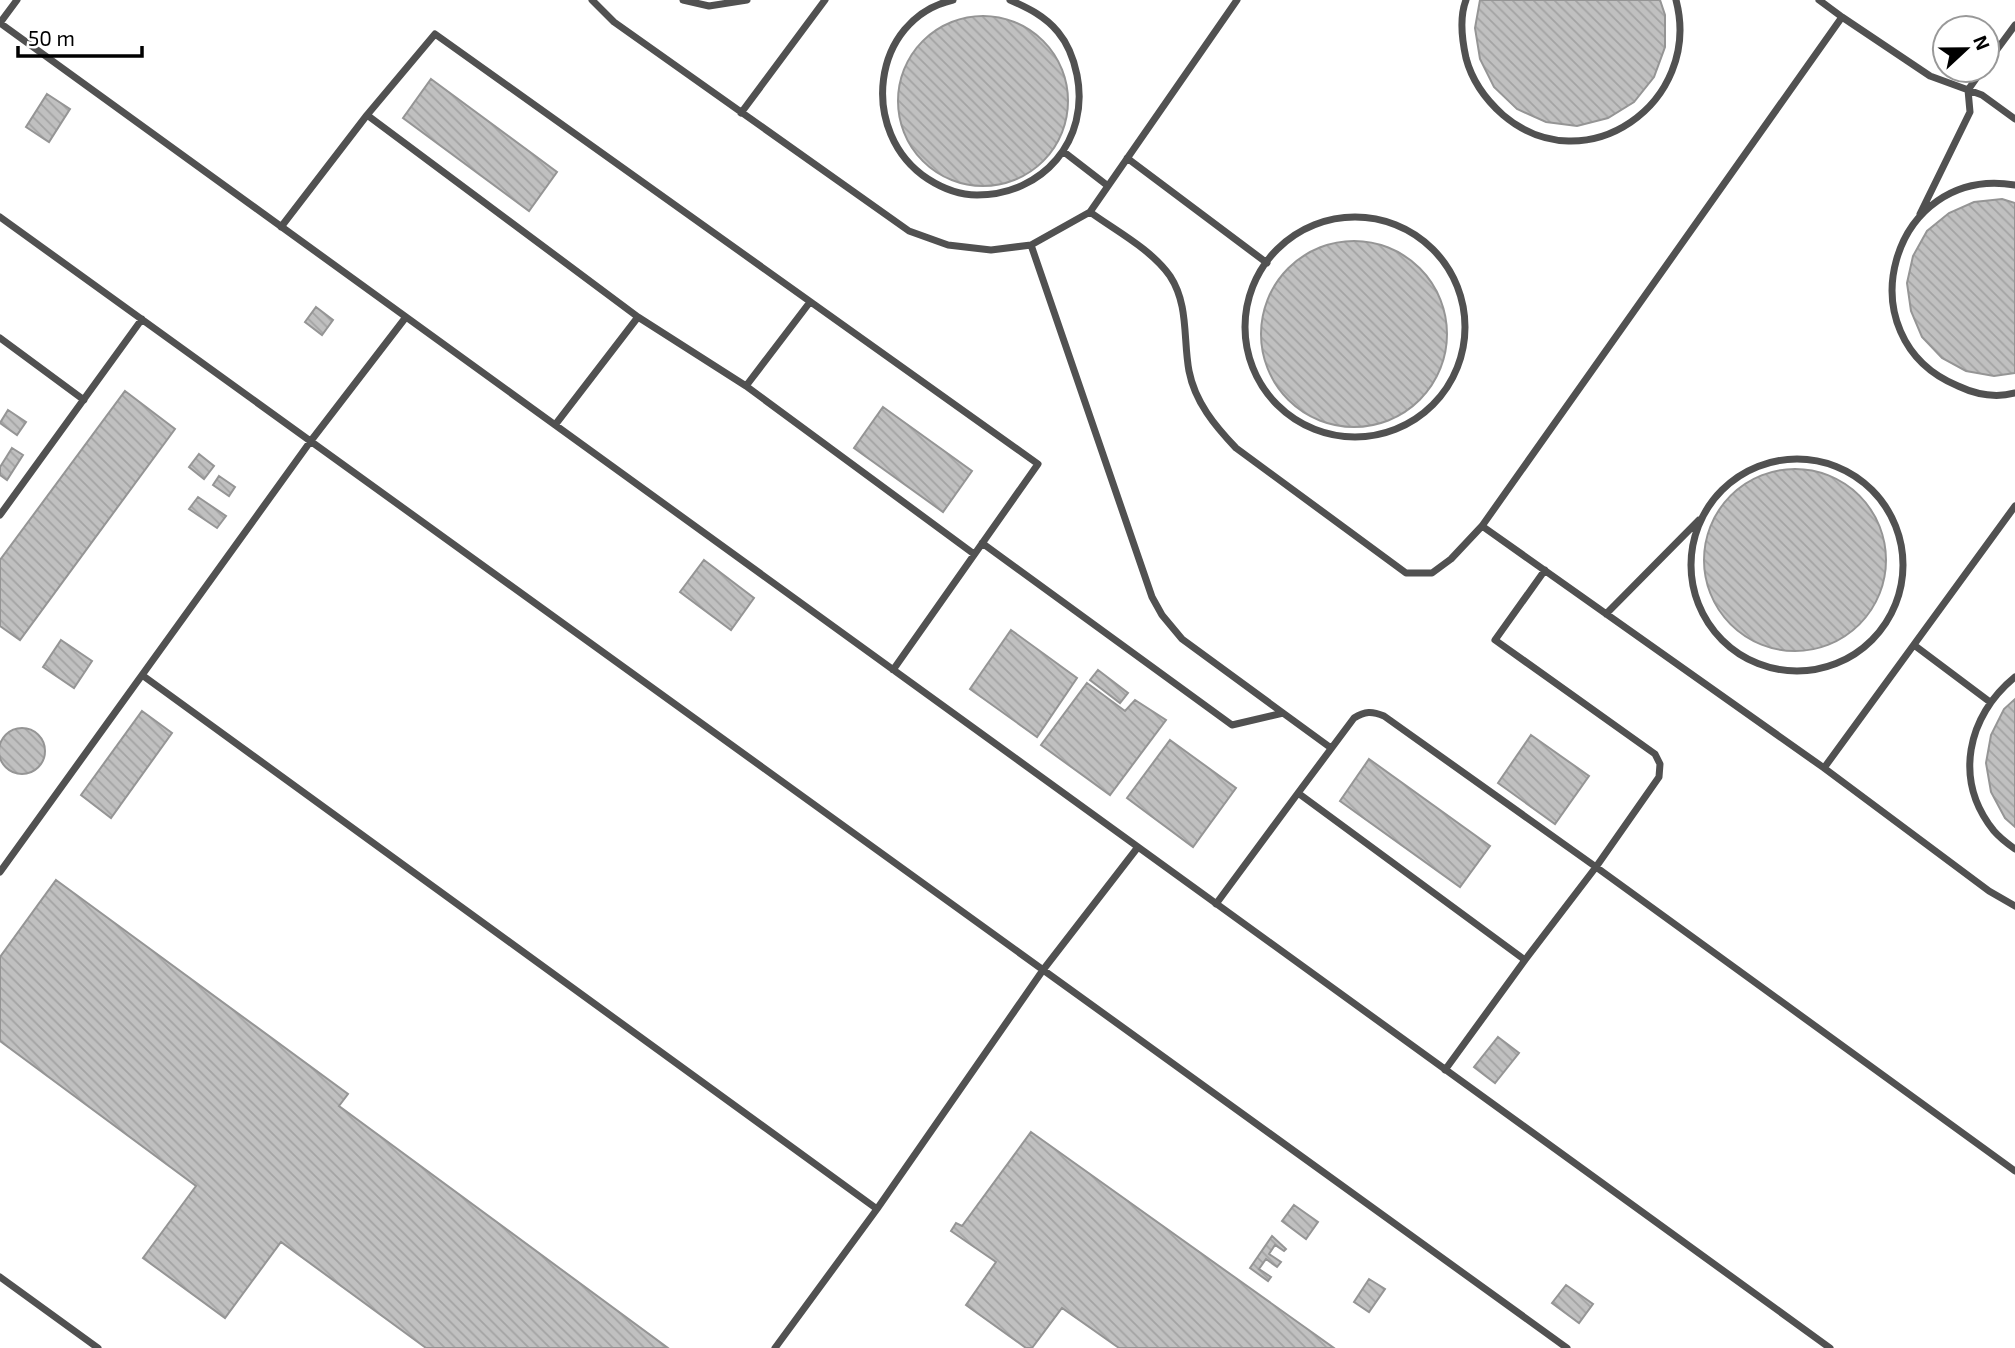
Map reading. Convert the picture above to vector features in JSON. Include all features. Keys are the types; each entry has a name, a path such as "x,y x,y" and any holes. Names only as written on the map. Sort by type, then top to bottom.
{"lane":[{"path":"18,0 0,23 1830,1348"},
{"path":"592,0 614,22 909,231 948,245 991,250 1031,245 1090,212 1237,0"},
{"path":"683,0 709,6 747,0"},
{"path":"741,113 825,0"},
{"path":"953,0 943,2 916,19 896,43 883,75 882,109 892,142 913,169 942,188 975,195 1009,192 1040,176 1064,152 1077,123 1080,91 1074,60 1059,33 1035,11 1010,0"},
{"path":"1466,0 1461,39 1470,73 1488,102 1515,125 1547,138 1581,140 1615,132 1644,113 1666,86 1679,54 1681,19 1676,0"},
{"path":"1819,0 1930,76 1982,95 2015,119"},
{"path":"1090,212 1153,258 1170,277 1182,302 1189,372 1197,397 1215,426 1236,448 1406,573 1432,573 1451,559 1482,526 1842,17"},
{"path":"2001,44 2015,25"},
{"path":"281,227 367,115 435,34 1038,464 893,670"},
{"path":"1972,84 1968,90 1970,112 1919,216 1902,241 1892,270 1891,300 1899,329 1916,358 1942,380 1973,393 2007,396 2015,393"},
{"path":"367,115 638,317 746,386 974,554"},
{"path":"1064,152 1108,186"},
{"path":"1127,158 1267,263"},
{"path":"1919,216 1942,197 1970,186 1999,182 2015,185"},
{"path":"0,216 1567,1348"},
{"path":"1345,217 1379,219 1411,232 1438,254 1457,283 1465,316 1463,351 1450,383 1428,410 1399,429 1366,437 1331,435 1299,422 1272,399 1254,370 1245,336 1248,302 1261,270 1267,263 1283,244 1312,225 1345,217"},
{"path":"1031,245 1157,606 1171,628 1182,639 1331,748"},
{"path":"746,386 810,302"},
{"path":"0,872 310,442 406,317"},
{"path":"555,425 638,317"},
{"path":"0,515 142,319"},
{"path":"0,338 84,400"},
{"path":"1606,614 1702,517 1719,492 1742,473 1770,461 1799,458 1829,463 1856,475 1878,495 1894,520 1903,553 1902,587 1889,619 1868,645 1840,663 1807,671 1773,669 1742,656 1716,634 1699,604 1691,575 1693,545 1702,517"},
{"path":"1824,768 2015,506"},
{"path":"1482,526 1824,768 1989,891 2015,906"},
{"path":"982,543 1232,725 1283,713"},
{"path":"1445,1070 1596,867 1659,777 1660,764 1655,754 1495,640 1545,570"},
{"path":"1914,645 1990,702"},
{"path":"142,675 877,1209"},
{"path":"2015,677 1998,691 1981,715 1971,744 1970,774 1983,813 1995,832 2015,849"},
{"path":"1216,904 1354,718 1362,713 1372,712 1384,716 2015,1171"},
{"path":"1298,793 1525,960"},
{"path":"775,1348 877,1209 1043,970 1138,847"},
{"path":"0,1277 98,1348"}],"building":[{"path":"1480,0 1660,0 1665,15 1665,47 1654,77 1634,102 1608,118 1577,126 1546,122 1517,109 1494,87 1480,59 1475,28"},
{"path":"983,16 1016,22 1043,41 1062,68 1068,101 1062,134 1043,161 1016,180 983,186 950,180 923,161 904,134 898,101 904,68 923,41 950,22"},
{"path":"431,79 557,172 529,211 403,118"},
{"path":"47,94 70,109 49,142 26,127"},
{"path":"2002,199 2015,203 2015,373 1994,376 1966,371 1942,358 1922,337 1911,311 1907,283 1913,256 1927,231 1949,213 1974,202"},
{"path":"1354,241 1389,248 1419,269 1440,299 1447,334 1440,369 1419,399 1389,420 1354,427 1319,420 1289,399 1268,369 1261,334 1268,299 1289,269 1319,248"},
{"path":"316,307 333,320 322,335 305,322"},
{"path":"125,391 175,429 20,640 0,626 0,560"},
{"path":"883,407 972,471 943,512 854,448"},
{"path":"8,410 26,422 17,435 0,423"},
{"path":"12,448 23,455 7,480 0,475 0,467"},
{"path":"199,454 214,466 204,479 189,467"},
{"path":"1795,469 1830,476 1859,496 1879,525 1886,560 1879,595 1859,624 1830,644 1795,651 1760,644 1731,624 1711,595 1704,560 1711,525 1731,496 1760,476"},
{"path":"219,476 235,487 229,496 213,485"},
{"path":"198,497 226,516 217,528 189,509"},
{"path":"704,560 754,598 731,630 680,592"},
{"path":"1011,630 1077,678 1037,737 970,689"},
{"path":"61,640 92,661 74,688 43,667"},
{"path":"1098,670 1128,693 1120,703 1090,680"},
{"path":"1087,683 1125,711 1135,700 1166,720 1110,795 1041,745"},
{"path":"2015,699 2015,827 2005,818 1991,792 1986,763 1991,735 2004,709"},
{"path":"142,711 172,733 111,818 81,795"},
{"path":"22,728 39,734 45,751 39,768 22,774 5,768 -1,751 5,734"},
{"path":"1531,735 1589,776 1555,824 1498,783"},
{"path":"1170,740 1236,788 1193,847 1127,798"},
{"path":"1369,759 1490,846 1460,887 1340,801"},
{"path":"56,880 348,1094 339,1106 668,1348 426,1348 281,1242 225,1318 143,1258 196,1186 0,1041 0,957"},
{"path":"1498,1037 1519,1053 1495,1083 1474,1067"},
{"path":"1031,1132 1334,1348 1119,1348 1062,1308 1032,1348 1026,1348 966,1305 996,1262 951,1231 956,1223 962,1226"},
{"path":"1294,1205 1318,1222 1306,1239 1282,1221"},
{"path":"1272,1236 1286,1249 1284,1251 1275,1245 1269,1254 1281,1262 1277,1267 1266,1259 1259,1269 1271,1277 1268,1281 1250,1268"},
{"path":"1369,1279 1385,1289 1369,1312 1354,1302"},
{"path":"1566,1285 1593,1304 1579,1323 1552,1303"}]}
